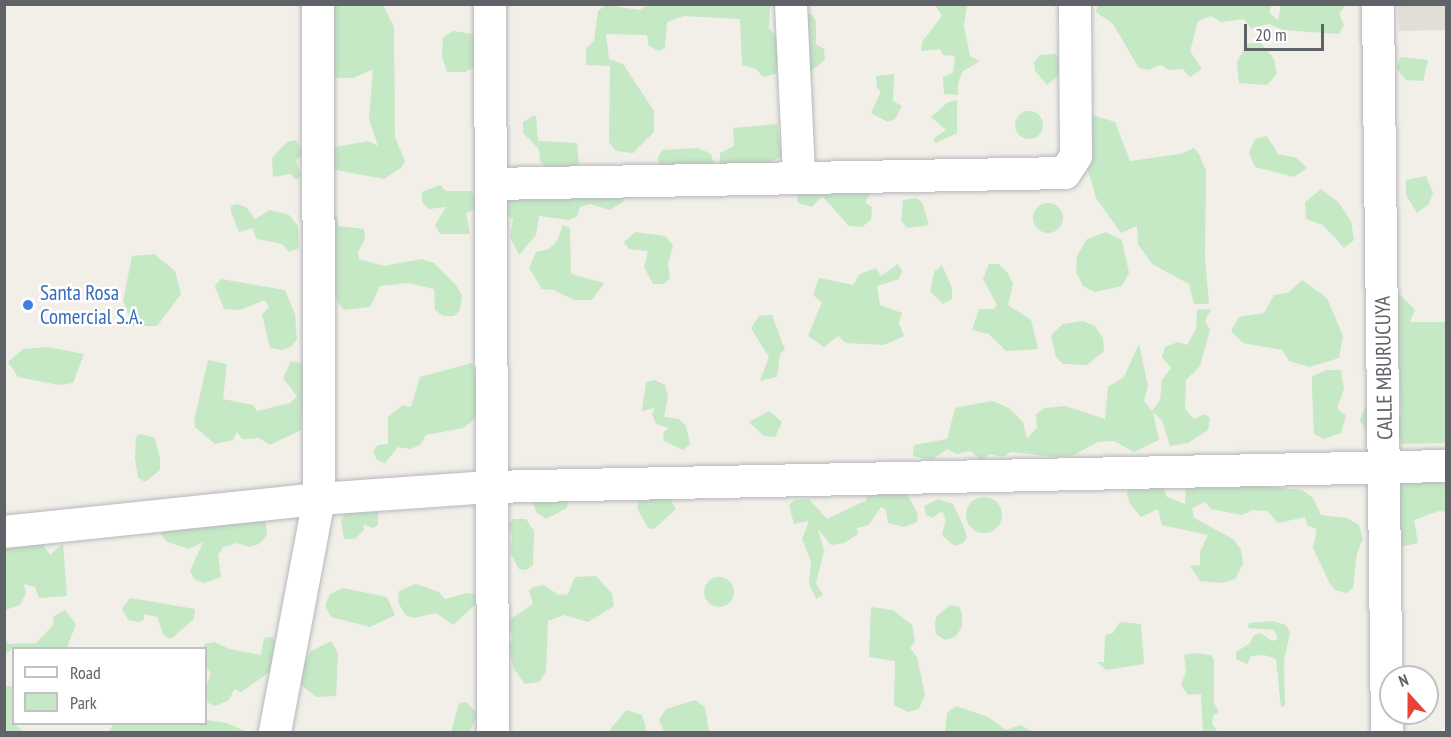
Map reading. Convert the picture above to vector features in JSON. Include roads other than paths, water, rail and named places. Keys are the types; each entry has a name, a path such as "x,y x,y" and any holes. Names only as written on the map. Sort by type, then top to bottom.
{"street":[{"path":"275,732 320,500 318,4"},
{"path":"490,4 493,184 490,487 494,732"},
{"path":"791,4 799,176"},
{"path":"493,184 799,176 1065,173 1076,156 1075,4"},
{"name":"CALLE MBURUCUYA","path":"1378,4 1386,465 1387,732"},
{"path":"4,532 320,500 490,487 1386,465 1446,466"}],"place":[{"name":"Santa Rosa Comercial S.A.","path":"28,305"}]}
